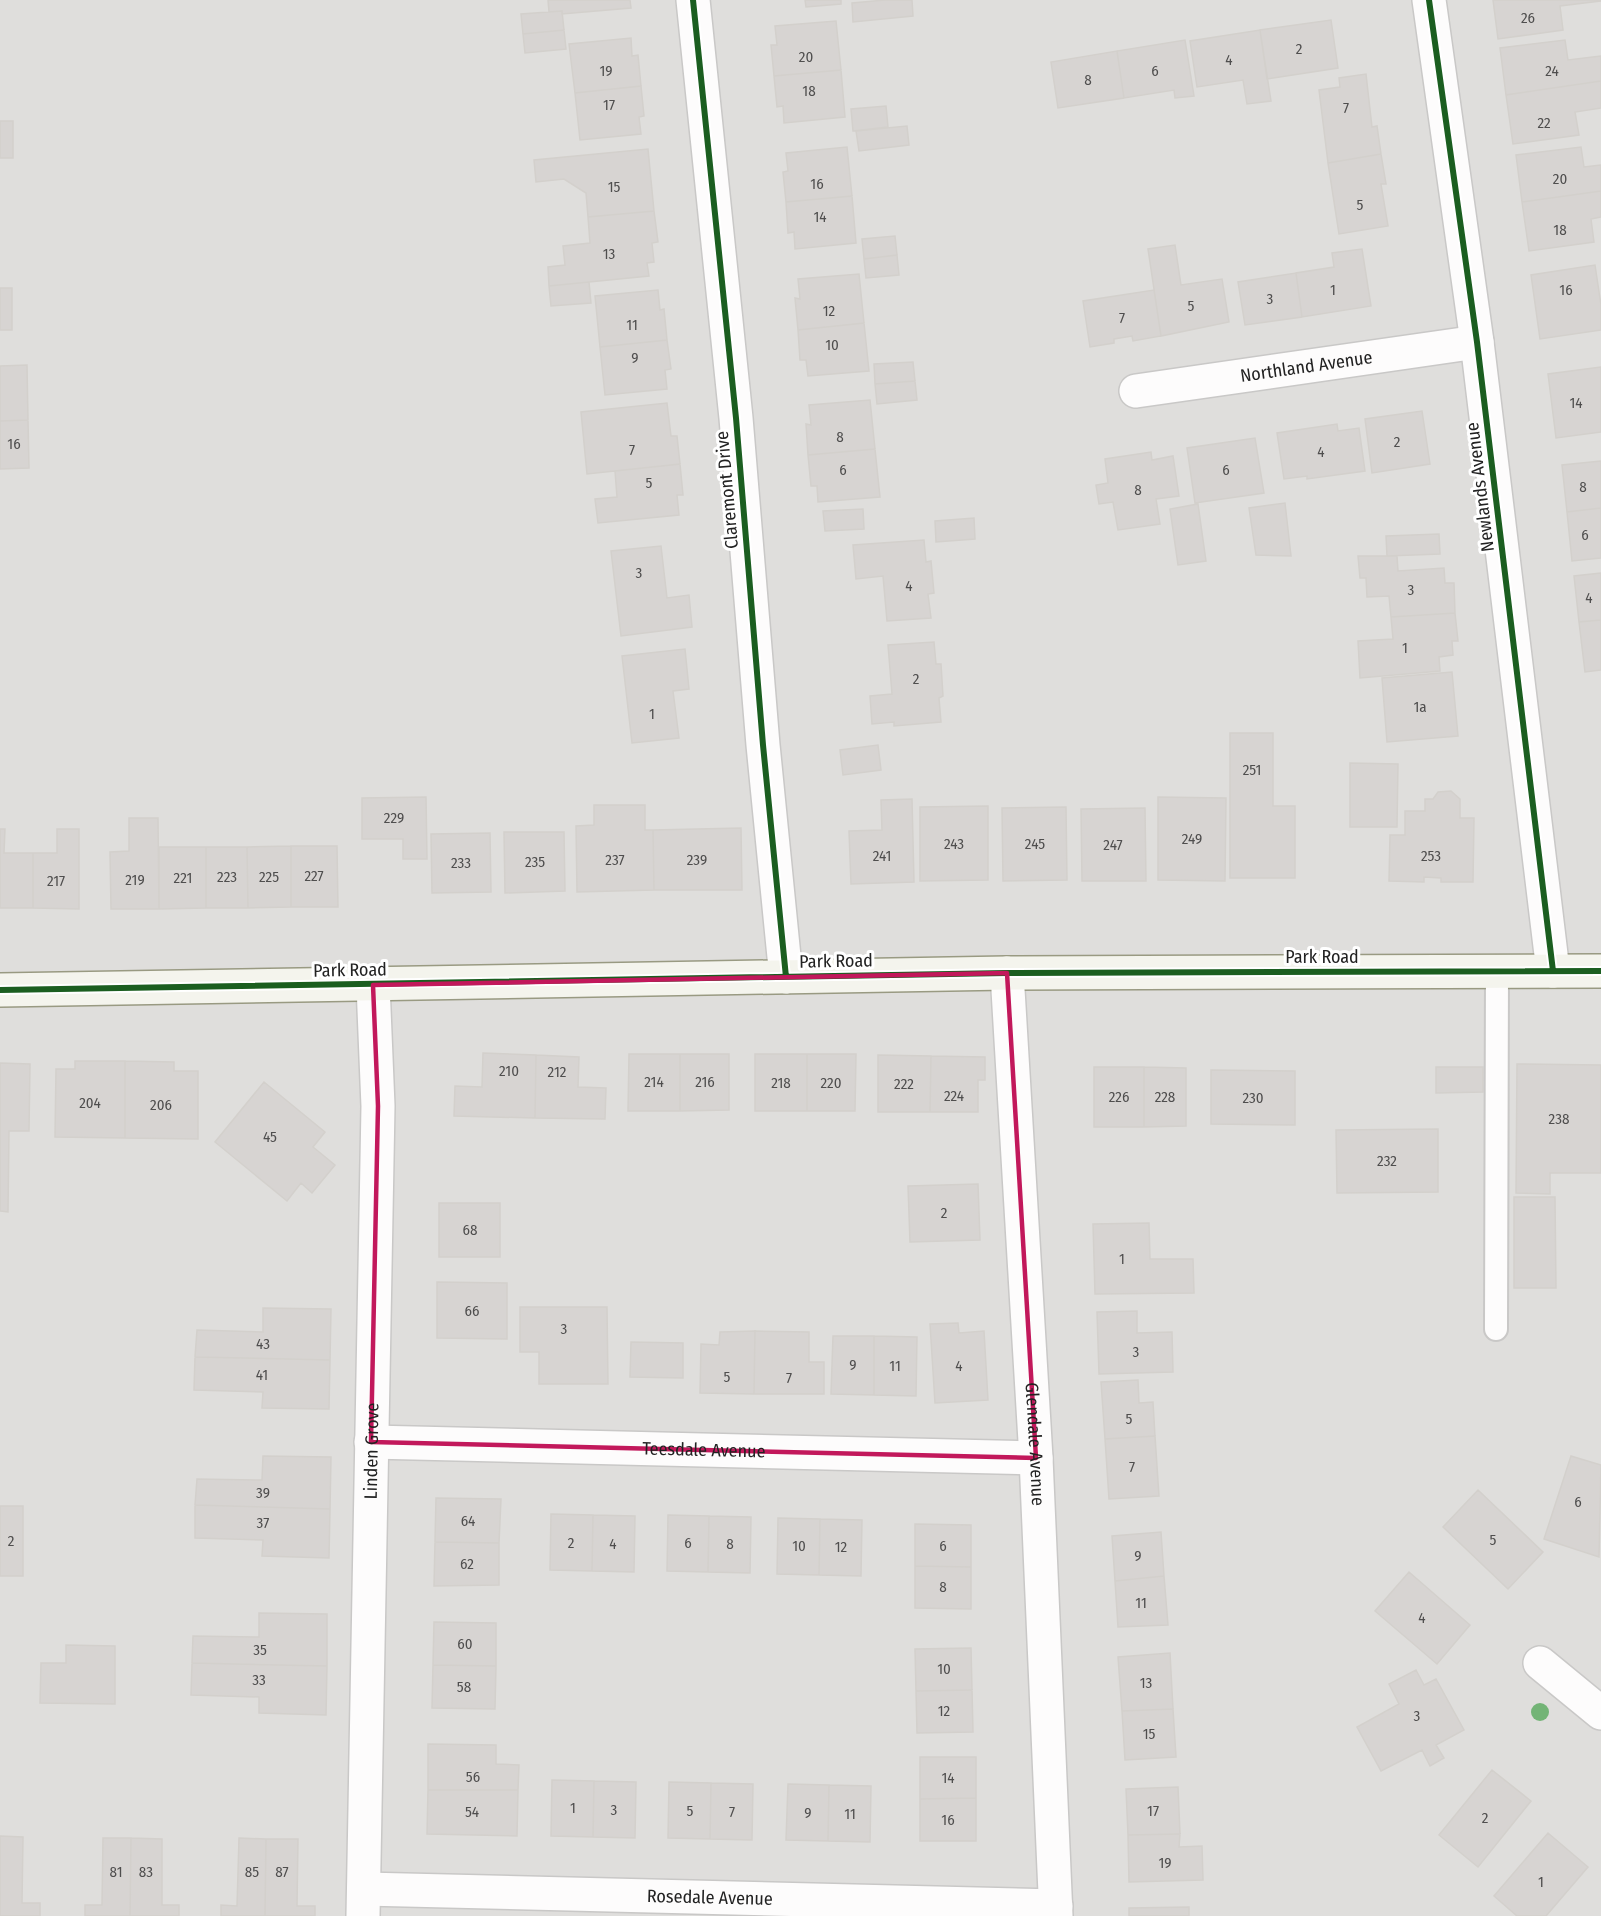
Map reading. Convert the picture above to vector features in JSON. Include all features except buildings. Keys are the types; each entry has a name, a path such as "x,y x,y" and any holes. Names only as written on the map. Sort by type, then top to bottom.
{"street":[{"name":"Claremont Drive","path":"693,0 736,418 763,745 786,977"},
{"name":"Newlands Avenue","path":"1429,0 1478,342 1553,971"},
{"name":"Northland Avenue","path":"1136,391 1478,342"},
{"name":"Park Road","path":"0,990 1007,973 1601,971"},
{"name":"Glendale Avenue","path":"1007,973 1036,1458 1056,1911"},
{"name":"Linden Grove","path":"363,1902 378,1106 373,985"},
{"name":"Teesdale Avenue","path":"371,1442 1036,1458"},
{"path":"1540,1663 1601,1713"},
{"name":"Rosedale Avenue","path":"363,1902 1056,1911"}],"lane":[{"path":"1496,1329 1497,971"}],"highlighted area":[{"path":"1007,973 1036,1458 371,1442 378,1106 373,985"}],"shaded area":[{"path":"0,0 1601,0 1601,1916 0,1916"}],"cycle path":[{"path":"693,0 736,418 763,745 786,977"},
{"path":"1429,0 1477,342 1553,971"},
{"path":"0,990 1007,973 1601,971"}]}
